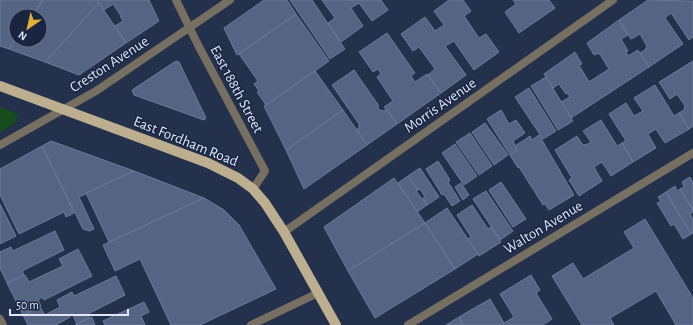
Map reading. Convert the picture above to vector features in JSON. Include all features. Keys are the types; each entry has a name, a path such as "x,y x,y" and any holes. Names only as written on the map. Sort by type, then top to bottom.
{"main road":[{"name":"East Fordham Road","path":"0,86 220,168 238,178 253,189 274,216 336,325"}],"street":[{"name":"East 188th Street","path":"176,0 198,45 265,171 253,189"},
{"name":"Creston Avenue","path":"0,145 96,91 230,0"},
{"name":"Morris Avenue","path":"284,232 613,0"},
{"name":"Walton Avenue","path":"408,325 693,153"},
{"path":"250,325 318,293"},
{"path":"0,319 3,325"}],"green space":[{"path":"0,107 14,112 18,117 14,124 0,132"}],"building":[{"path":"0,0 43,0 38,8 8,8 8,48 10,48 9,49 0,46"},
{"path":"43,0 97,0 99,3 45,62 9,49 48,48 48,8 38,8"},
{"path":"97,0 149,0 159,21 126,43 115,26 123,21 113,4 104,10"},
{"path":"264,0 287,0 296,14 237,55 224,28"},
{"path":"290,0 312,0 345,49 330,59"},
{"path":"322,0 381,0 388,10 372,21 359,3 351,8 363,26 341,42 328,23 335,18"},
{"path":"449,0 463,0 471,11 464,16 479,38 486,34 499,52 474,70 454,41 445,46 466,75 441,93 428,75 435,69 419,47 413,51 401,34 425,17 435,31 444,25 434,11"},
{"path":"513,0 549,0 555,8 519,33 505,12 516,4"},
{"path":"648,0 693,1 693,37 689,40 671,13 665,18 683,44 649,67 640,53 645,50 647,46 640,34 631,39 619,20"},
{"path":"99,3 126,43 79,75 45,62"},
{"path":"296,14 329,61 266,105 257,92 259,91 254,84 258,81 239,54"},
{"path":"619,20 628,35 621,39 628,51 626,52 628,56 638,50 649,67 571,118 561,102 570,97 568,93 566,94 559,84 553,88 544,74 575,52 582,64 579,65 589,82 609,69 599,53 594,55 587,43"},
{"path":"387,33 415,73 411,76 415,82 427,74 441,93 397,124 384,107 393,101 377,77 381,74 378,69 373,72 359,52"},
{"path":"176,61 179,62 206,118 204,120 134,95 132,90"},
{"path":"693,61 693,126 689,129 679,113 684,110 685,106 677,94 670,99 659,82"},
{"path":"354,70 379,106 377,107 384,111 386,109 397,124 367,145 356,130 359,128 359,124 332,85"},
{"path":"315,71 343,110 286,150 264,106"},
{"path":"546,77 573,121 558,130 531,86"},
{"path":"655,85 674,116 679,113 689,129 665,143 656,129 648,134 656,148 633,162 622,143 626,141 609,114 626,103 634,116 643,111 634,98"},
{"path":"529,88 556,131 543,139 515,97"},
{"path":"343,110 367,145 304,189 286,150"},
{"path":"501,110 509,124 516,120 525,133 513,141 517,150 510,155 487,119"},
{"path":"601,120 617,146 622,143 633,162 611,176 602,162 594,167 602,181 579,196 569,180 572,178 555,150 577,136 582,144 586,145 591,142 583,131"},
{"path":"485,123 508,155 494,165 472,132"},
{"path":"470,133 492,166 479,175 456,142"},
{"path":"539,135 574,195 549,210 545,204 543,205 510,155 517,150 515,146 530,136 532,140"},
{"path":"51,141 134,171 79,197 94,229 89,231 83,229 42,146"},
{"path":"455,144 477,176 464,185 442,153"},
{"path":"42,146 74,213 66,217 64,212 19,234 0,195 0,169"},
{"path":"438,161 450,180 448,182 460,201 452,206 444,194 442,195 426,169"},
{"path":"420,168 439,197 427,205 423,198 425,197 420,189 418,190 408,176"},
{"path":"134,171 204,198 109,242 86,193"},
{"path":"408,176 418,190 416,191 427,205 417,212 398,183"},
{"path":"690,177 693,182 693,210 680,189 684,187 682,182"},
{"path":"394,178 425,223 348,271 324,227"},
{"path":"501,182 526,219 513,227 489,190"},
{"path":"461,183 469,195 463,200 455,187"},
{"path":"675,186 677,191 680,189 693,210 690,214 693,219 693,233 691,234 666,192"},
{"path":"486,191 513,231 500,240 473,199"},
{"path":"666,192 691,234 683,239 674,224 671,226 657,203 661,201 658,197"},
{"path":"204,198 224,210 239,225 276,289 200,325 171,325 140,259 115,271 103,245"},
{"path":"0,204 16,236 0,244"},
{"path":"472,205 488,229 491,227 501,242 479,256 468,239 471,237 457,215"},
{"path":"447,208 478,254 455,269 425,223"},
{"path":"645,219 693,298 693,325 676,325 656,291 610,318 614,325 582,325 552,276 573,263 583,279 634,248 624,232"},
{"path":"425,223 455,269 375,318 348,271"},
{"path":"55,231 64,250 22,271 24,275 7,283 0,268 0,252 11,247 13,251"},
{"path":"78,249 92,276 44,300 42,297 38,300 41,306 23,315 7,283 25,275 29,282 63,266 59,259"},
{"path":"531,275 540,290 536,293 552,319 543,325 463,325 459,317 490,299 504,323 514,317 500,294"},
{"path":"116,276 125,295 88,314 90,318 77,324 72,313 69,315 70,317 56,325 28,325 23,315 40,307 45,315 60,307 57,300 72,292 74,296"},
{"path":"144,302 149,312 141,316 145,325 105,325 103,321"},
{"path":"92,317 95,325 75,325 90,318"},
{"path":"459,317 463,325 446,325"}]}
